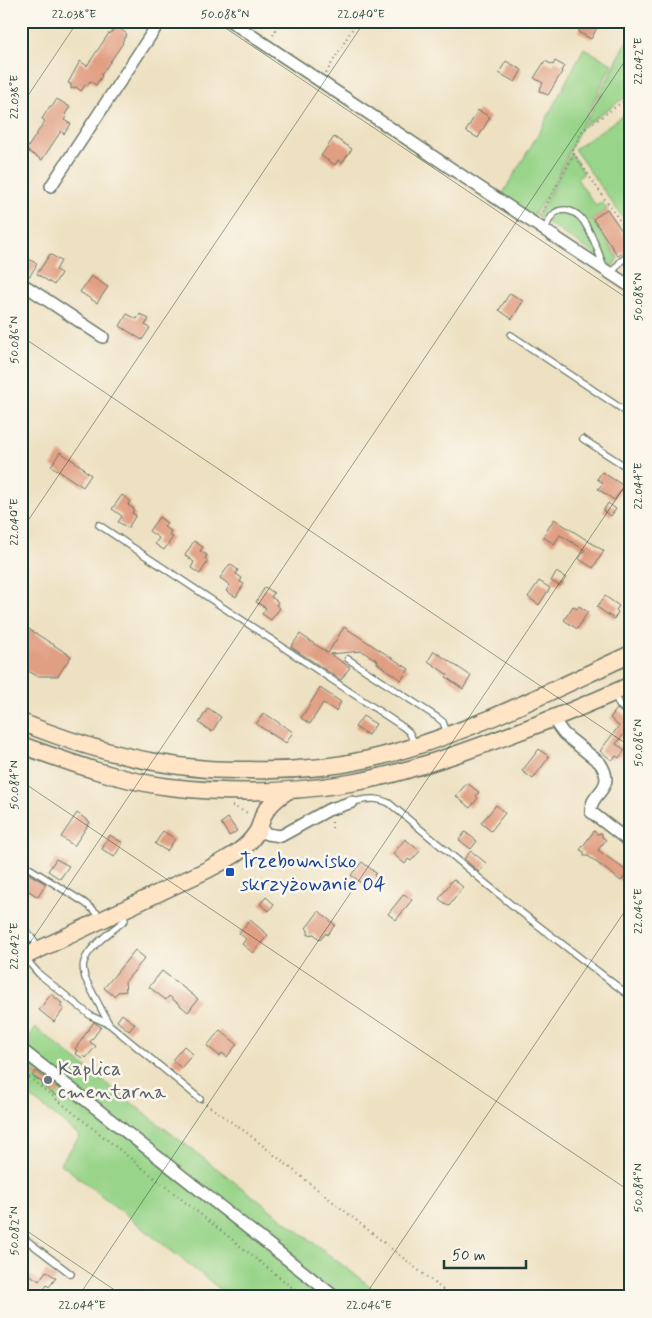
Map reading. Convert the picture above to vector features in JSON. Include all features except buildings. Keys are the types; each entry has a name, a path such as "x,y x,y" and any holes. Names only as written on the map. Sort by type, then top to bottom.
{"main road":[{"path":"21,722 50,734 97,749 153,762 207,769 274,771 312,768 369,759 448,735 631,654"},
{"path":"21,745 56,758 129,779 169,787 228,791 287,791 352,783 400,771 490,743 555,718 631,684"},
{"path":"549,691 546,706 549,713 555,718"},
{"path":"261,822 260,792 262,780 274,771"},
{"path":"22,957 233,856 248,843 273,802 287,791"}],"street":[{"path":"51,186 160,21"},
{"path":"230,21 631,287"},
{"path":"21,284 103,337"},
{"path":"555,718 564,734 600,763 604,769 606,781 602,791 593,801 591,812 631,843"},
{"path":"261,822 267,834 280,836 328,810 352,802"},
{"path":"21,1049 335,1297"}],"lane":[{"path":"540,227 557,211 569,211 577,214 582,219 608,272 631,254"},
{"path":"511,335 631,414"},
{"path":"583,439 631,470"},
{"path":"99,525 402,726 409,732 416,746"},
{"path":"348,658 438,718 448,735"},
{"path":"614,693 619,705 631,714"},
{"path":"352,802 374,798 389,803 513,906 631,997"},
{"path":"21,862 85,903 97,913 100,921"},
{"path":"109,1024 85,978 83,970 87,955 125,920 121,910"},
{"path":"21,928 29,933 40,949"},
{"path":"22,957 38,974 92,1016 109,1024 200,1100"},
{"path":"21,1236 71,1274"}],"path":[{"path":"266,46 281,21"},
{"path":"321,81 357,21"},
{"path":"631,96 583,130 572,150 631,237"},
{"path":"540,227 574,154"},
{"path":"21,1071 304,1297"},
{"path":"200,1100 254,1139 452,1297"}],"green space":[{"path":"631,33 631,93 584,126"},
{"path":"584,48 612,64 550,191 531,219 500,198 540,131"},
{"path":"631,110 631,229 574,149"},
{"path":"571,153 584,173 577,179 596,206 602,202 607,209 592,219 618,258 613,266 537,216"},
{"path":"36,1028 384,1297 230,1297 60,1163 80,1136 21,1089 21,1047"}],"place":[{"name":"Trzebownisko skrzyżowanie 04","path":"230,872"},
{"name":"Kaplica cmentarna","path":"48,1080"}]}
